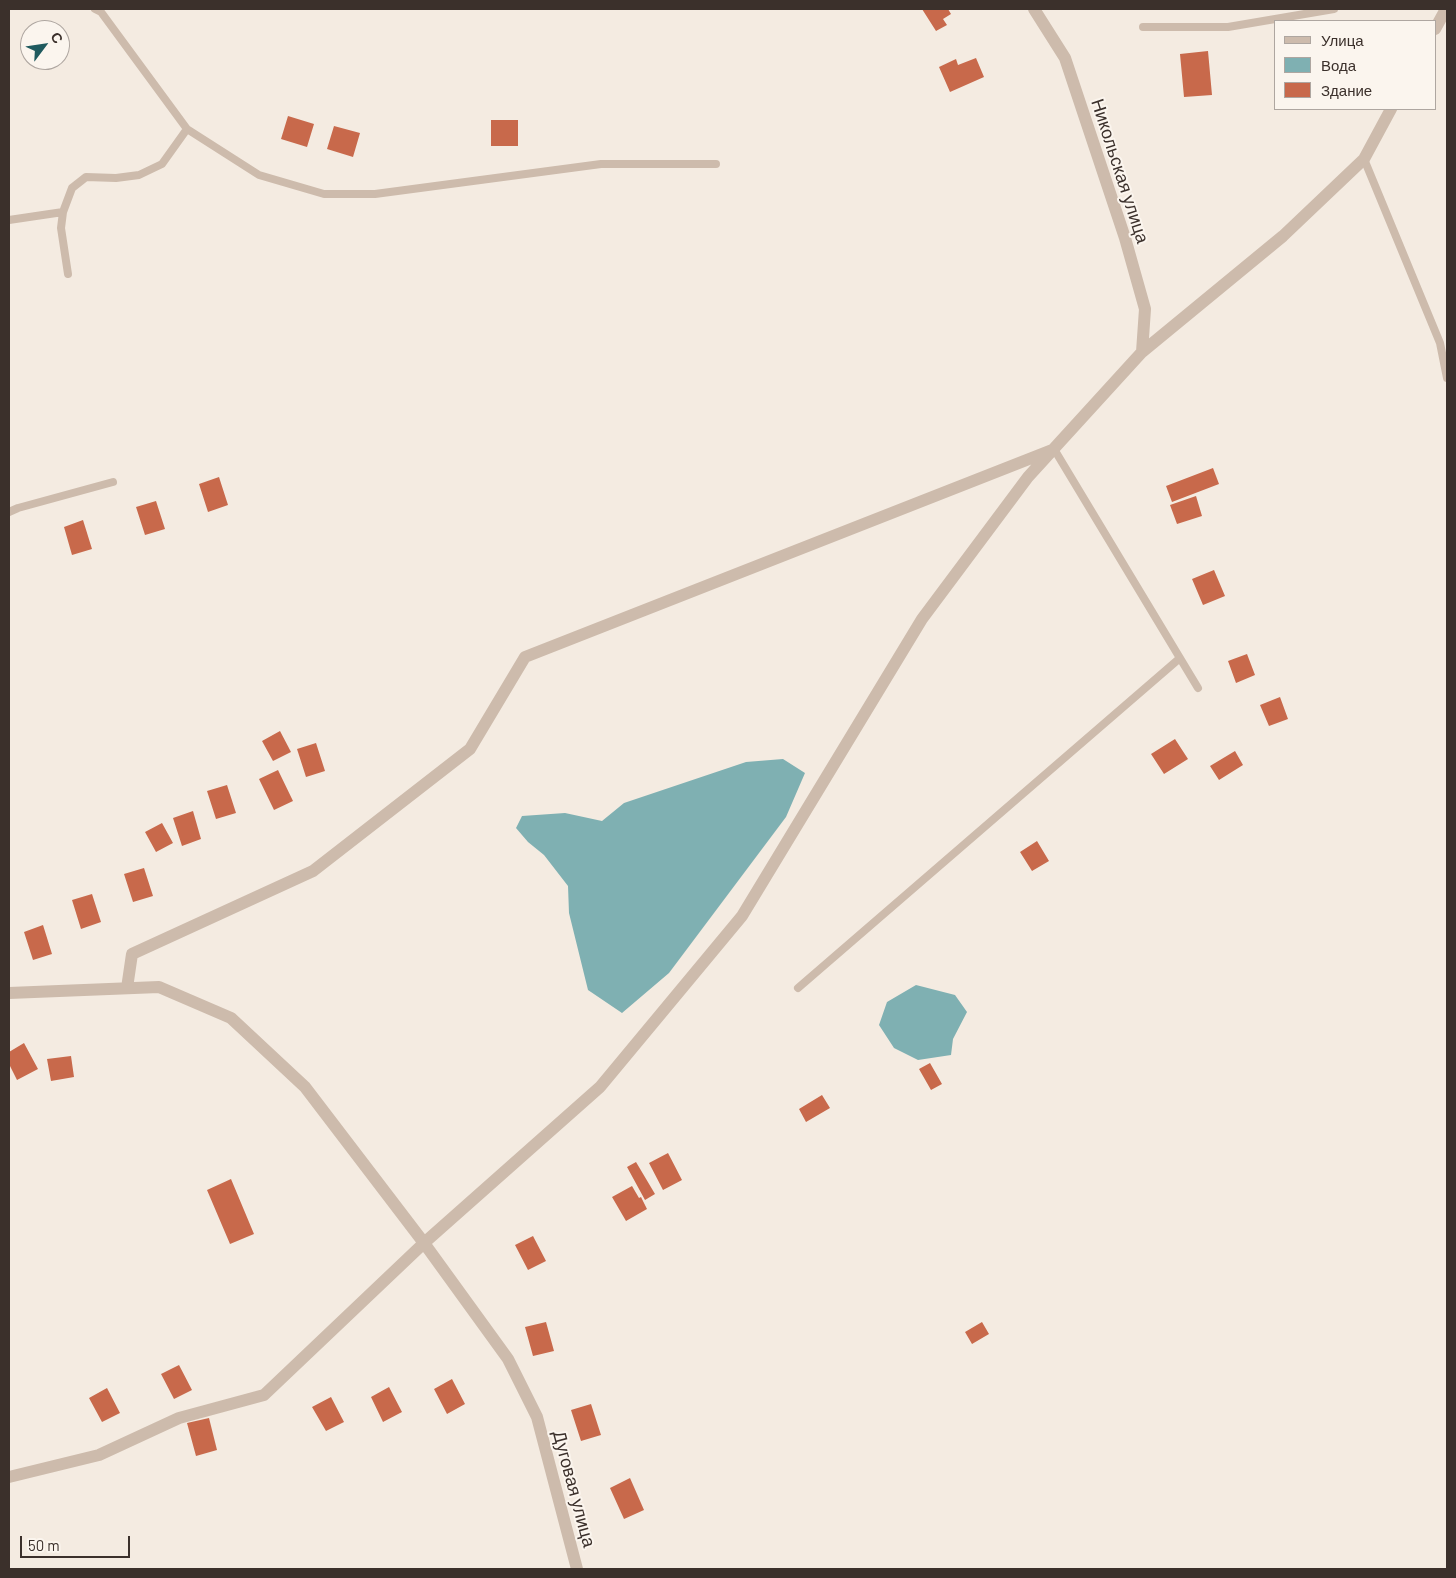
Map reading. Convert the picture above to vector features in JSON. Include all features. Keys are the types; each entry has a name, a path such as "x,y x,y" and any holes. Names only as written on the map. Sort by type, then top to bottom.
{"street":[{"name":"Никольская улица","path":"1034,9 1065,58 1125,238 1145,309 1142,352"},
{"path":"1436,27 1446,9"},
{"path":"9,1477 99,1455 179,1418 264,1395 424,1243 600,1087 742,916 922,619 1028,478 1142,352 1284,236 1364,159 1390,110"},
{"path":"127,988 132,954 312,871 470,749 525,657 1054,449"},
{"name":"Дуговая улица","path":"9,993 159,987 231,1018 305,1087 424,1243 508,1359 537,1417 577,1569"}],"lane":[{"path":"95,9 101,12 186,129 259,175 324,194 375,194 601,164 716,164"},
{"path":"1143,27 1228,27 1334,9"},
{"path":"68,274 61,228 63,212 72,188 86,177 116,178 139,175 162,164 186,129"},
{"path":"1364,159 1440,343 1447,378"},
{"path":"9,220 63,212"},
{"path":"1054,449 1198,688"},
{"path":"9,512 113,482"},
{"path":"798,988 1180,658"}],"water":[{"path":"783,759 805,773 786,817 669,973 622,1013 588,990 569,913 568,886 544,855 528,842 516,828 522,816 565,813 602,821 624,803 746,762"},
{"path":"916,985 955,995 967,1012 953,1039 951,1055 918,1060 894,1048 879,1025 887,1002"}],"building":[{"path":"922,9 948,9 951,14 943,19 947,25 936,31"},
{"path":"1208,51 1212,95 1184,97 1180,54"},
{"path":"976,58 984,77 950,92 939,67 956,59 958,65"},
{"path":"288,116 314,124 307,147 281,139"},
{"path":"491,120 518,120 518,146 491,146"},
{"path":"334,126 360,133 353,157 327,149"},
{"path":"1213,468 1219,484 1172,502 1166,486"},
{"path":"219,477 228,505 208,512 199,484"},
{"path":"1196,496 1202,516 1177,524 1170,505"},
{"path":"156,501 165,529 145,535 136,507"},
{"path":"83,520 92,549 72,555 64,527"},
{"path":"1214,570 1225,596 1203,605 1192,579"},
{"path":"1247,654 1255,675 1236,683 1228,661"},
{"path":"1280,697 1288,719 1269,726 1260,705"},
{"path":"280,731 291,752 273,761 262,741"},
{"path":"1175,739 1188,759 1164,774 1151,754"},
{"path":"316,743 325,771 306,777 297,749"},
{"path":"1235,751 1243,765 1219,780 1210,766"},
{"path":"278,770 293,801 274,810 259,779"},
{"path":"227,785 236,813 216,819 207,791"},
{"path":"193,811 201,839 182,846 173,818"},
{"path":"162,823 173,843 156,852 145,832"},
{"path":"1037,841 1049,861 1032,871 1020,852"},
{"path":"144,868 153,896 133,902 124,874"},
{"path":"92,894 101,922 81,929 72,900"},
{"path":"43,925 52,954 33,960 24,932"},
{"path":"24,1043 38,1069 17,1080 9,1064 9,1052"},
{"path":"71,1056 74,1077 51,1081 47,1059"},
{"path":"930,1063 942,1084 931,1090 919,1069"},
{"path":"822,1095 830,1108 806,1122 799,1109"},
{"path":"668,1153 682,1180 663,1190 649,1163"},
{"path":"636,1162 655,1194 645,1200 627,1167"},
{"path":"231,1179 254,1234 230,1244 207,1190"},
{"path":"632,1186 639,1198 641,1197 647,1209 626,1221 612,1197"},
{"path":"533,1236 546,1261 528,1270 515,1245"},
{"path":"546,1322 554,1351 533,1356 525,1327"},
{"path":"982,1322 989,1334 972,1344 965,1332"},
{"path":"179,1365 192,1390 174,1399 161,1374"},
{"path":"452,1379 465,1404 447,1414 434,1389"},
{"path":"389,1387 402,1412 383,1422 371,1397"},
{"path":"107,1388 120,1413 102,1422 89,1398"},
{"path":"331,1397 344,1422 326,1431 312,1407"},
{"path":"591,1404 601,1435 581,1441 571,1410"},
{"path":"209,1418 217,1450 196,1456 187,1423"},
{"path":"630,1478 644,1510 624,1519 610,1488"}]}
